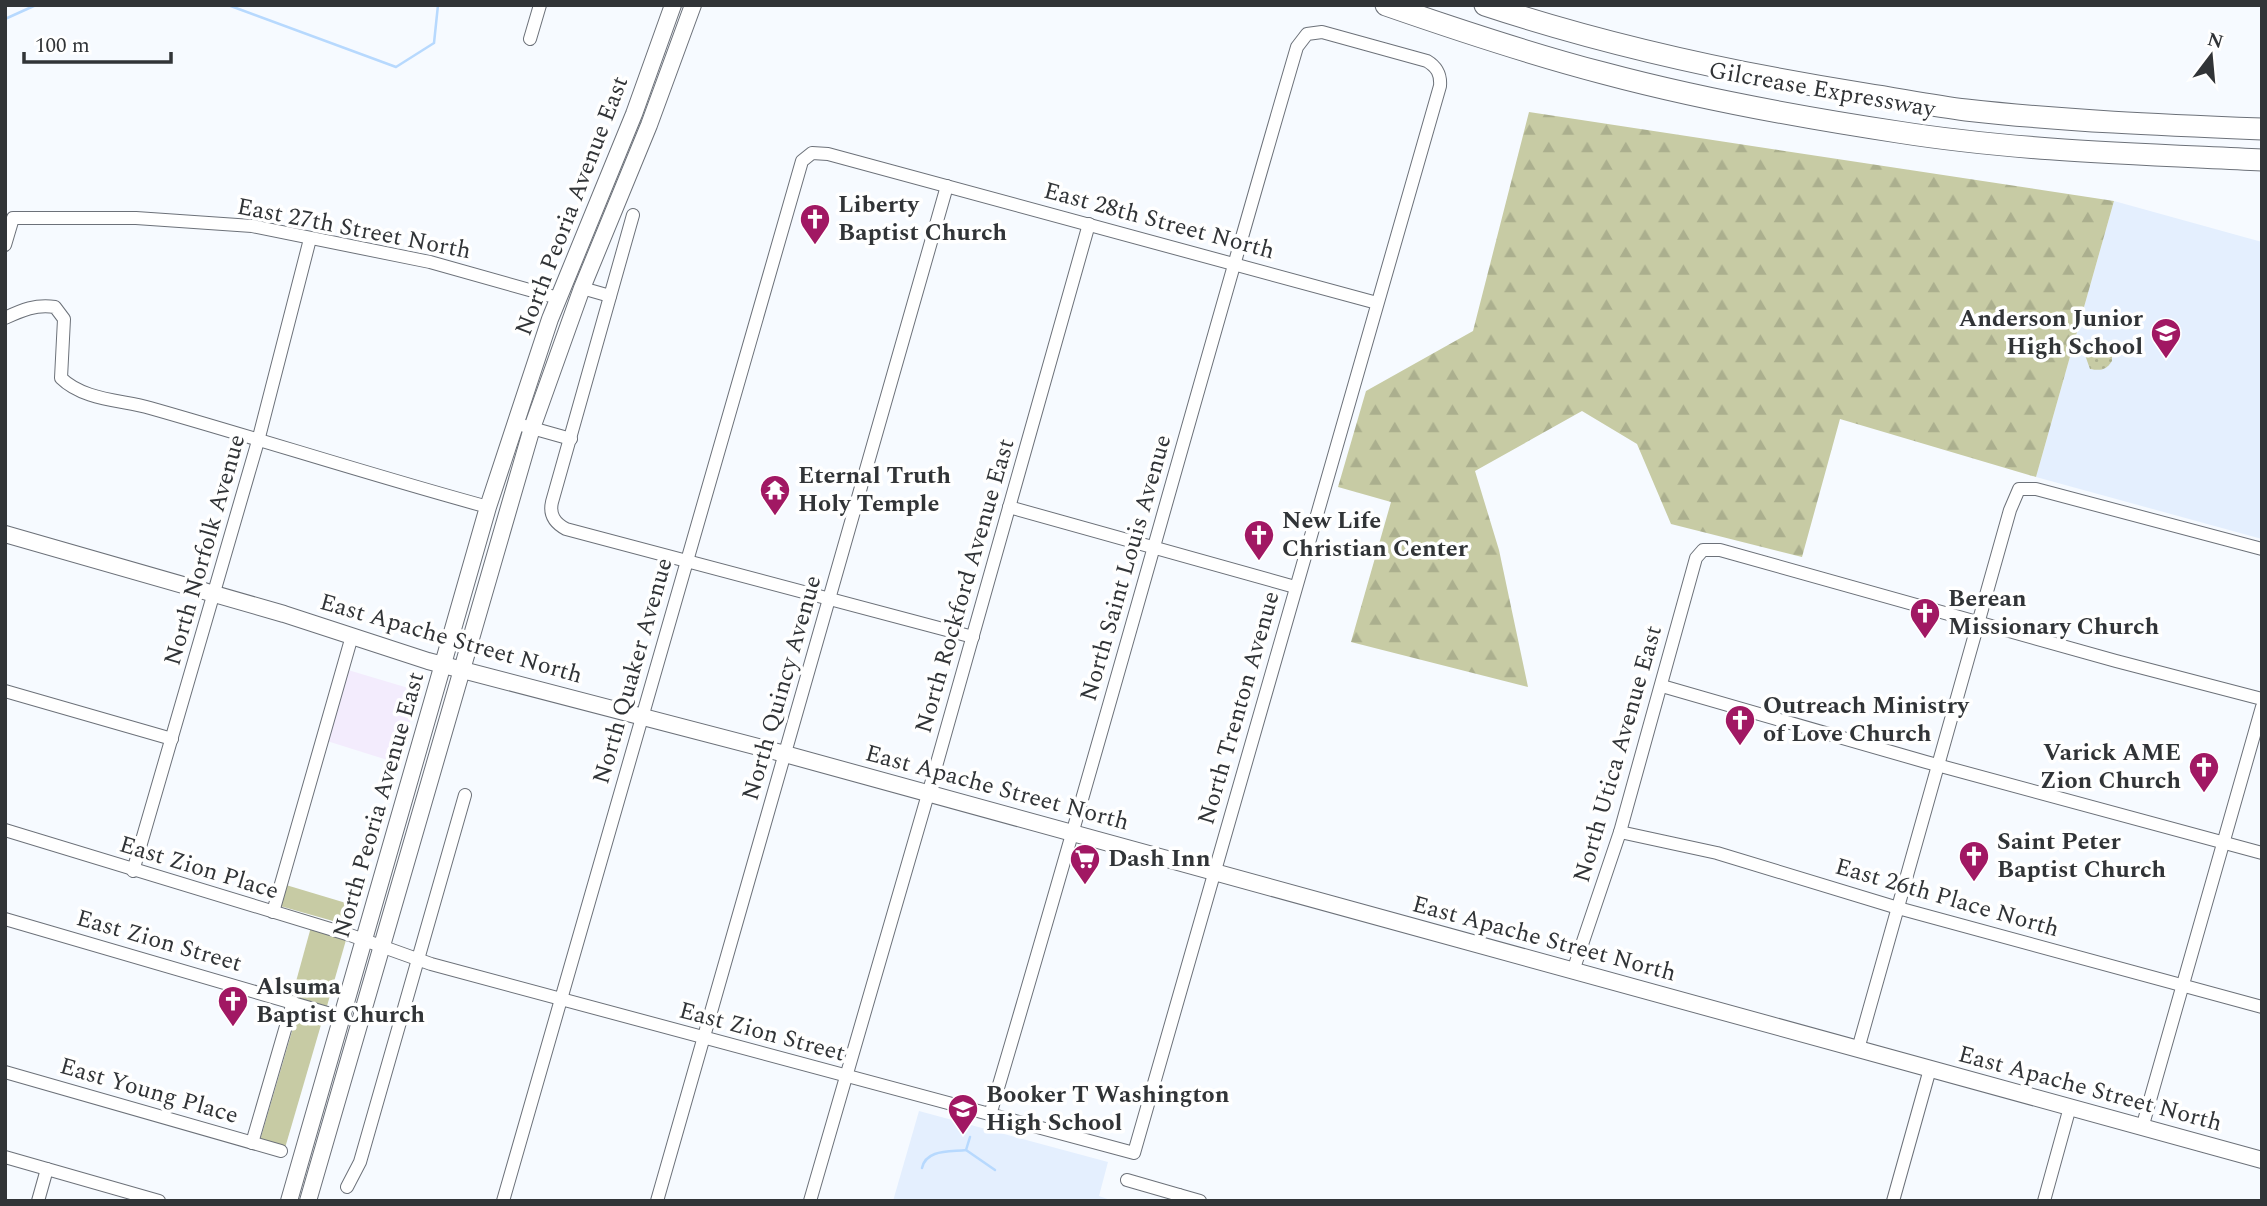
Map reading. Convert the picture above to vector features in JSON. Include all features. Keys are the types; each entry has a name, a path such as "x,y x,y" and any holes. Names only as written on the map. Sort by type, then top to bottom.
{"highway":[{"name":"Gilcrease Expressway","path":"1386,5 1502,45 1604,74 1710,99 1900,132 2027,147 2262,160"},
{"name":"Gilcrease Expressway","path":"1485,5 1563,29 1671,56 1826,88 2022,115 2262,129"}],"main road":[{"name":"North Peoria Avenue East","path":"289,1201 514,423 558,298 634,114 673,5"},
{"name":"North Peoria Avenue East","path":"308,1201 532,428 582,288 649,125 693,5"},
{"name":"East Apache Street North","path":"5,534 214,593 406,655 785,754 2262,1160"}],"street":[{"path":"530,39 540,5"},
{"name":"North Trenton Avenue","path":"1134,1153 1440,86 1439,73 1434,65 1427,61 1322,32 1307,34"},
{"name":"North Saint Louis Avenue","path":"990,1115 1297,47 1307,34"},
{"name":"East 28th Street North","path":"808,155 828,154 1234,262 1377,303"},
{"name":"North Quaker Avenue","path":"503,1201 797,172 808,155"},
{"name":"North Quincy Avenue","path":"657,1201 947,186"},
{"path":"633,215 551,507 554,520 566,529 973,637"},
{"name":"East 27th Street North","path":"5,245 13,218 136,218 252,226 430,262 558,298"},
{"name":"North Rockford Avenue East","path":"810,1201 1090,224"},
{"name":"North Norfolk Avenue","path":"134,871 258,441 310,239"},
{"name":"North Peoria Avenue East","path":"582,288 610,296"},
{"path":"5,318 32,307 55,307 61,313 65,333 60,362 61,378 68,386 85,393 148,408 488,507"},
{"path":"514,423 571,439"},
{"path":"1858,1049 2010,510 2019,489 2046,491 2262,549"},
{"path":"1009,507 1295,587"},
{"name":"North Utica Avenue East","path":"1573,971 1620,832 1696,558 1703,550 1720,550 1979,621"},
{"path":"1979,621 2262,699"},
{"path":"273,912 352,636"},
{"path":"1662,685 2262,853"},
{"path":"5,691 172,739"},
{"path":"2142,1128 2262,707"},
{"path":"347,1187 359,1162 465,795"},
{"name":"East Zion Place","path":"5,830 382,945"},
{"name":"East 26th Place North","path":"1620,832 1717,853 1898,908 2262,1007"},
{"name":"East Zion Street","path":"5,919 341,1017"},
{"name":"East Zion Street","path":"382,945 418,959 845,1077 1134,1153"},
{"path":"252,1143 293,1002"},
{"path":"1893,1201 1930,1069"},
{"name":"East Young Place","path":"5,1072 281,1152"},
{"path":"2044,1201 2070,1107"},
{"path":"5,1157 159,1201"},
{"path":"38,1201 47,1169"},
{"path":"1126,1180 1180,1198 1200,1201"}],"shaded area":[{"name":"Anderson Junior High School","path":"2114,201 2262,242 2262,539 2036,477"},
{"path":"348,670 415,690 422,696 408,726 405,725 397,763 327,741"},
{"name":"Booker T Washington High School","path":"919,1111 1108,1162 1099,1196 1113,1201 893,1201"}],"green space":[{"path":"1529,112 2114,201 2036,477 1840,419 1802,557 1671,524 1637,444 1582,411 1475,471 1499,550 1528,687 1351,642 1391,502 1338,487 1366,391 1473,331"},
{"path":"2101,350 2112,354 2112,361 2103,369 2090,369 2085,355"},
{"path":"286,885 346,903 340,923 280,906"},
{"path":"311,927 346,940 327,1006 292,996"},
{"path":"305,1013 323,1018 285,1148 261,1137 295,1021 299,1015"}],"waterway":[{"path":"5,19 36,5"},
{"path":"228,5 396,67 434,43 438,5"},
{"path":"922,1168 924,1162 933,1154 966,1150 970,1137"},
{"path":"966,1150 995,1170"}],"place":[{"name":"Liberty Baptist Church","path":"815,246"},
{"name":"Anderson Junior High School","path":"2166,360"},
{"name":"Eternal Truth Holy Temple","path":"775,517"},
{"name":"New Life Christian Center","path":"1259,562"},
{"name":"Berean Missionary Church","path":"1925,640"},
{"name":"Outreach Ministry of Love Church","path":"1740,747"},
{"name":"Varick AME Zion Church","path":"2204,794"},
{"name":"Saint Peter Baptist Church","path":"1974,883"},
{"name":"Dash Inn","path":"1085,886"},
{"name":"Alsuma Baptist Church","path":"233,1028"},
{"name":"Booker T Washington High School","path":"963,1136"}]}
